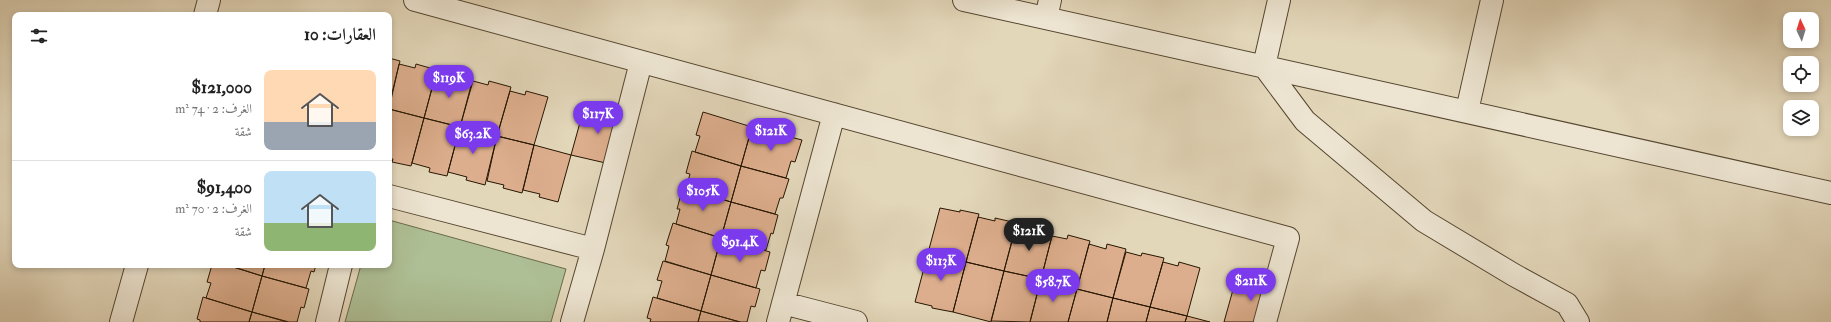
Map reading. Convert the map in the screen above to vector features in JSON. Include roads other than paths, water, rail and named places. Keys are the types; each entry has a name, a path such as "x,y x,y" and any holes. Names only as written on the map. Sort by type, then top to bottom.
{"street":[{"path":"206,12 209,0"},
{"path":"415,0 1288,238 1265,322"},
{"path":"964,0 1048,9 1264,66 1831,193"},
{"path":"1278,0 1264,66 1305,121 1424,222 1514,275 1567,304 1578,322"},
{"path":"1467,111 1492,0"},
{"path":"572,322 593,249 642,62"},
{"path":"834,114 780,312 856,322"},
{"path":"392,197 593,249"},
{"path":"121,322 136,268"},
{"path":"327,322 340,268"}]}
